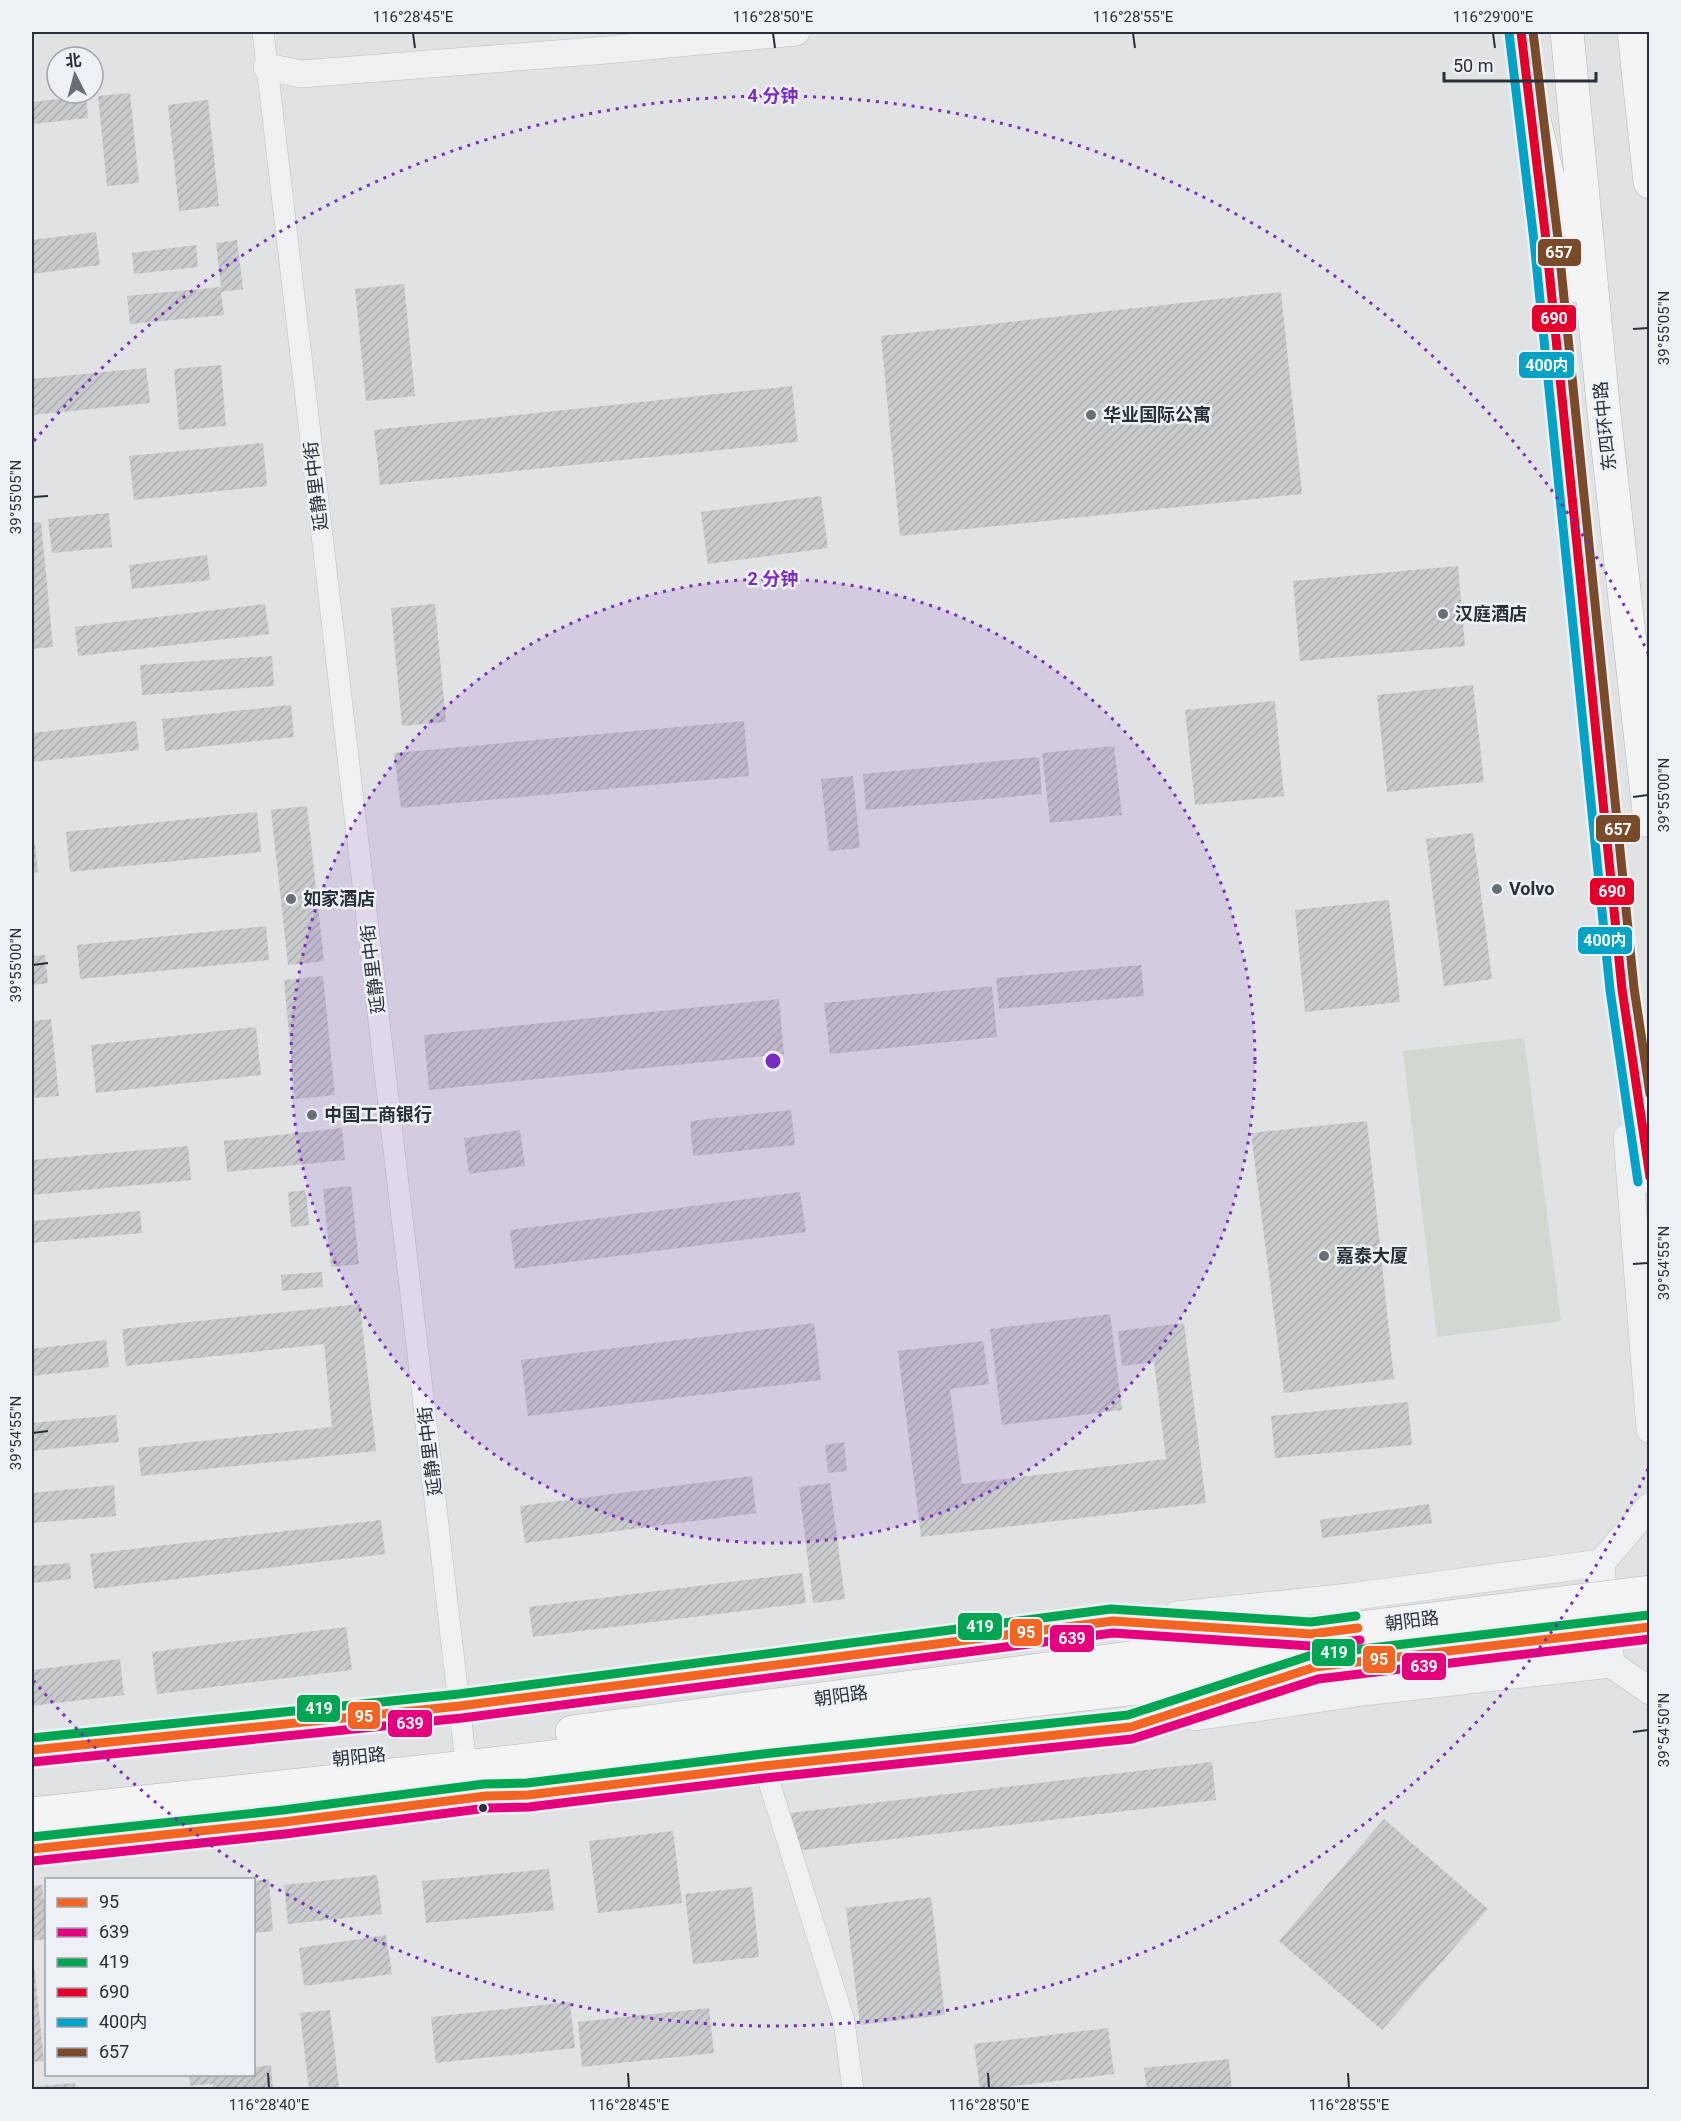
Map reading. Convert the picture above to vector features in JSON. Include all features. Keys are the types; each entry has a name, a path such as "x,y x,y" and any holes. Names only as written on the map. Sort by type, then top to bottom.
{"highway":[{"name":"东四环中路","path":"1567,32 1603,404 1650,821"},
{"path":"1634,32 1650,182"},
{"path":"1532,107 1603,404"},
{"name":"朝阳路","path":"32,1792 467,1770 1311,1634 1650,1592"},
{"path":"1113,1621 1311,1634"},
{"name":"朝阳路","path":"32,1814 467,1770 1650,1627"},
{"path":"1131,1726 1315,1667"}],"street":[{"name":"延静里中街","path":"263,32 467,1770"},
{"path":"267,67 301,75 796,32"},
{"path":"1521,32 1532,107 1622,989 1650,1180"},
{"path":"1622,989 1623,1093 1650,1430"},
{"path":"1650,1506 1601,1563 1611,1664 1650,1692"},
{"name":"朝阳路","path":"32,1750 460,1706 1113,1621 1349,1597 1601,1563"},
{"name":"朝阳路","path":"32,1849 273,1824 467,1770 507,1794 528,1795 764,1766 1131,1726 1363,1692 1611,1664"},
{"path":"764,1766 844,2021 853,2090"}],"shaded area":[{"path":"1524,1038 1561,1321 1437,1337 1403,1051"}],"building":[{"path":"130,93 139,183 107,186 99,105 105,105 105,95"},
{"path":"208,100 219,206 179,211 168,105"},
{"path":"45,101 45,105 87,105 88,118 32,124 32,102"},
{"path":"96,232 100,265 32,274 32,240"},
{"path":"237,240 243,289 221,292 224,315 130,324 127,296 221,287 216,243"},
{"path":"196,245 198,267 134,274 132,253"},
{"path":"404,284 415,396 366,401 355,289"},
{"name":"华业国际公寓","path":"1281,292 1302,494 900,536 881,336"},
{"path":"221,365 226,426 179,430 174,369"},
{"path":"146,368 150,403 32,415 32,379"},
{"path":"792,386 798,442 380,485 374,430"},
{"path":"263,443 267,486 134,500 129,456"},
{"path":"821,496 828,548 708,564 701,512"},
{"path":"109,513 112,547 52,553 48,519"},
{"path":"41,522 53,647 32,649 32,523"},
{"path":"207,555 210,580 132,589 129,565"},
{"path":"1458,566 1465,646 1300,661 1293,581"},
{"path":"265,604 269,634 78,656 75,627"},
{"path":"435,604 446,722 402,726 391,608"},
{"path":"272,656 274,686 142,695 140,665"},
{"path":"1473,685 1484,782 1387,792 1377,695"},
{"path":"1275,701 1284,796 1195,805 1185,710"},
{"path":"291,705 294,737 165,751 162,719"},
{"path":"136,721 139,750 32,762 32,733"},
{"path":"744,721 749,776 401,808 394,753"},
{"path":"1114,746 1122,815 1050,823 1042,753"},
{"path":"1039,757 1042,794 866,810 863,774"},
{"path":"853,776 860,848 829,851 821,779"},
{"path":"307,806 324,961 288,965 271,810"},
{"path":"257,812 261,852 70,872 66,832"},
{"path":"1473,833 1492,979 1444,986 1426,839"},
{"path":"32,844 35,844 38,872 32,873"},
{"path":"1389,900 1400,1002 1305,1012 1295,910"},
{"path":"266,926 269,960 80,979 77,945"},
{"path":"45,955 48,983 32,985 32,956"},
{"path":"1141,965 1144,996 999,1009 996,978"},
{"path":"323,976 335,1095 295,1099 284,980"},
{"path":"992,986 997,1037 830,1054 824,1003"},
{"path":"779,999 784,1054 429,1090 424,1035"},
{"path":"51,1019 59,1096 34,1098 32,1021"},
{"path":"256,1027 261,1075 96,1093 91,1045"},
{"path":"791,1110 795,1145 693,1156 690,1121"},
{"name":"嘉泰大厦","path":"1367,1121 1394,1379 1284,1393 1251,1133"},
{"path":"342,1128 345,1160 227,1172 224,1141"},
{"path":"520,1130 525,1166 469,1174 464,1138"},
{"path":"188,1146 191,1180 32,1195 32,1160"},
{"path":"351,1186 359,1264 331,1267 323,1189"},
{"path":"306,1190 309,1225 291,1227 288,1192"},
{"path":"800,1192 806,1232 515,1269 510,1230"},
{"path":"140,1211 142,1233 32,1243 32,1221"},
{"path":"322,1272 323,1287 282,1291 281,1275"},
{"path":"360,1304 376,1451 141,1476 138,1448 332,1427 324,1344 126,1366 122,1329"},
{"path":"1110,1314 1122,1410 1002,1425 990,1329"},
{"path":"814,1323 821,1380 528,1416 521,1360"},
{"path":"1184,1323 1206,1503 921,1537 898,1351 983,1341 989,1384 950,1389 962,1484 1166,1459 1154,1362 1122,1366 1118,1331"},
{"path":"106,1340 109,1367 32,1376 32,1349"},
{"path":"1408,1402 1412,1445 1275,1458 1271,1416"},
{"path":"116,1415 119,1442 32,1451 32,1423"},
{"path":"844,1442 847,1471 828,1473 825,1445"},
{"path":"752,1476 756,1513 525,1543 520,1506"},
{"path":"830,1483 845,1599 813,1603 799,1487"},
{"path":"114,1485 116,1516 32,1523 32,1493"},
{"path":"1429,1504 1432,1523 1322,1538 1320,1520"},
{"path":"381,1520 385,1554 94,1589 90,1554"},
{"path":"70,1563 71,1579 32,1583 32,1566"},
{"path":"802,1573 806,1603 533,1637 529,1607"},
{"path":"346,1627 352,1670 157,1694 152,1652"},
{"path":"120,1659 124,1695 32,1706 32,1670"},
{"path":"1212,1762 1216,1800 794,1851 790,1813"},
{"path":"1384,1819 1488,1909 1382,2030 1279,1941"},
{"path":"673,1831 682,1903 598,1913 589,1841"},
{"path":"549,1869 554,1910 426,1923 422,1881"},
{"path":"377,1875 382,1914 288,1924 284,1885"},
{"path":"269,1879 273,1931 255,1933 255,1881"},
{"path":"42,1885 43,1899 45,1899 45,1939 32,1941 32,1886"},
{"path":"752,1887 759,1957 693,1964 685,1894"},
{"path":"931,1897 945,2015 860,2025 846,1908"},
{"path":"386,1935 392,1974 304,1986 299,1948"},
{"path":"32,1963 34,1963 44,2061 32,2062"},
{"path":"570,2002 575,2048 436,2063 431,2017"},
{"path":"709,2008 714,2053 582,2067 578,2022"},
{"path":"330,2010 339,2088 309,2090 300,2013"},
{"path":"1108,2028 1114,2074 980,2090 974,2044"},
{"path":"1229,2059 1232,2090 1147,2090 1144,2068"},
{"path":"271,2065 273,2090 213,2090 213,2084 190,2086 189,2076 255,2076 255,2067"},
{"path":"75,2083 76,2090 32,2090 32,2087"}],"transit line":[{"name":"690","path":"1521,32 1546,240 1622,989 1650,1177"},
{"name":"657","path":"1533,32 1558,239 1634,988 1650,1094"},
{"name":"400内","path":"1509,33 1534,241 1610,990 1638,1182"},
{"name":"419","path":"32,1738 459,1694 1111,1609 1311,1622 1356,1616"},
{"name":"419","path":"32,1837 283,1810 484,1784 527,1783 763,1754 1128,1715 1312,1655 1649,1615"},
{"name":"95","path":"32,1750 460,1706 1113,1621 1311,1634 1358,1628"},
{"name":"95","path":"32,1849 284,1822 486,1796 528,1795 764,1766 1131,1727 1315,1667 1650,1627"},
{"name":"639","path":"33,1762 462,1718 1113,1633 1310,1646 1360,1640"},
{"name":"639","path":"33,1861 285,1834 487,1808 529,1807 765,1778 1132,1739 1318,1679 1650,1639"}],"place":[{"name":"华业国际公寓","path":"1091,415"},
{"name":"汉庭酒店","path":"1443,614"},
{"name":"Volvo","path":"1497,889"},
{"name":"如家酒店","path":"291,899"},
{"name":"中国工商银行","path":"312,1115"},
{"name":"嘉泰大厦","path":"1324,1256"}]}
